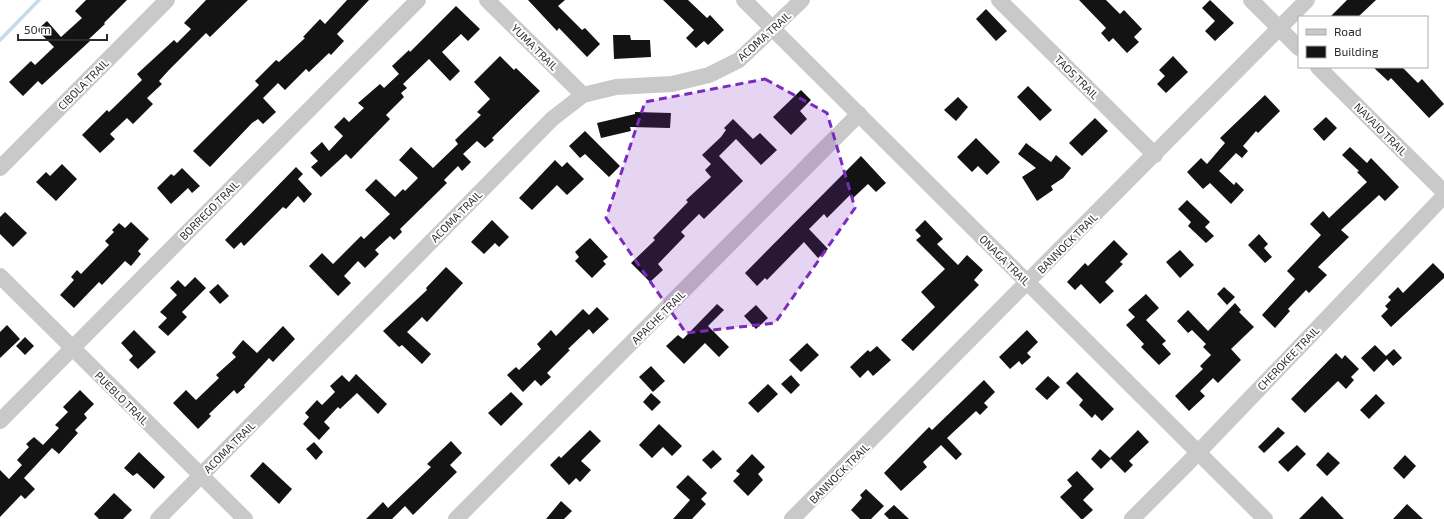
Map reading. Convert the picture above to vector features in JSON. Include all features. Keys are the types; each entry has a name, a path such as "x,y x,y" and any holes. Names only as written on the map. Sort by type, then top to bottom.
{"street":[{"name":"CIBOLA TRAIL","path":"0,168 167,0"},
{"name":"BORREGO TRAIL","path":"0,421 418,0"},
{"name":"YUMA TRAIL","path":"486,0 583,95"},
{"name":"ONAGA TRAIL","path":"744,0 774,28 1265,519"},
{"name":"ACOMA TRAIL","path":"158,519 552,119 583,95 616,87 672,84 709,75 740,60 802,0"},
{"name":"TAOS TRAIL","path":"999,0 1155,155"},
{"path":"1251,0 1298,47"},
{"name":"BANNOCK TRAIL","path":"792,519 1308,0"},
{"name":"NAVAJO TRAIL","path":"1319,68 1444,192"},
{"name":"APACHE TRAIL","path":"456,519 859,114"},
{"name":"CHEROKEE TRAIL","path":"1132,519 1444,196"},
{"name":"PUEBLO TRAIL","path":"0,276 245,519"}],"highlighted area":[{"path":"765,79 827,113 855,208 775,323 686,333 606,218 645,102"}],"building":[{"path":"86,0 127,0 89,39 90,41 42,85 38,81 23,96 9,82 31,61 35,65 54,47 37,30 47,21 61,37 82,18 75,11"},
{"path":"206,0 248,0 210,37 206,33 169,70 159,81 162,84 147,98 153,104 133,124 127,118 110,134 115,139 100,153 82,135 107,110 109,112 142,80 137,74 174,40 177,43 191,29 184,23"},
{"path":"347,0 369,0 337,34 344,41 331,55 329,53 309,72 306,69 285,90 278,83 263,98 276,112 263,124 258,119 252,123 210,167 193,151 259,85 255,81 276,60 279,62 305,38 303,37 320,19 325,24"},
{"path":"528,0 565,0 558,6 582,30 585,28 600,44 587,57 559,28 557,31"},
{"path":"663,0 688,0 707,18 710,15 724,30 708,45 704,41 696,48 686,38 694,30"},
{"path":"1079,0 1106,0 1120,14 1124,10 1142,29 1134,37 1139,42 1127,53 1113,38 1109,42 1101,33 1106,28"},
{"path":"1210,0 1234,23 1215,41 1205,31 1215,21 1202,8"},
{"path":"1347,0 1376,0 1359,16 1331,16"},
{"path":"456,6 480,29 468,41 461,34 442,52 460,71 450,81 429,59 403,84 407,88 401,93 404,97 386,115 390,119 351,159 346,154 321,177 311,167 318,161 310,153 322,142 329,151 343,136 334,127 344,117 349,122 364,108 358,103 380,84 384,88 399,74 392,66 409,50 410,52"},
{"path":"986,9 1007,31 996,41 976,19"},
{"path":"613,35 630,35 631,40 650,40 651,57 614,59"},
{"path":"500,56 514,70 516,68 540,91 492,138 494,140 485,148 477,141 463,154 471,162 462,171 458,166 444,180 447,183 400,229 402,232 394,240 390,236 375,250 379,254 365,268 358,261 344,276 351,283 338,296 309,266 322,253 333,264 361,236 364,239 390,214 365,190 376,179 395,197 403,189 405,191 418,178 399,160 411,147 433,168 458,144 455,140 481,115 477,112 490,99 474,82"},
{"path":"1173,56 1188,72 1166,93 1157,84 1165,76 1159,70"},
{"path":"1374,68 1403,68 1418,83 1422,79 1444,104 1429,118 1391,78 1388,81"},
{"path":"1028,86 1052,110 1040,121 1017,97"},
{"path":"801,90 811,100 800,111 807,119 791,135 773,117"},
{"path":"1265,95 1280,111 1258,133 1256,131 1243,146 1248,151 1242,158 1236,153 1219,171 1234,185 1236,182 1244,190 1231,204 1210,183 1203,189 1187,172 1201,158 1207,164 1225,143 1220,138"},
{"path":"958,97 968,107 956,121 944,110"},
{"path":"635,112 671,113 670,128 630,127 631,131 601,138 597,123 635,114"},
{"path":"1326,117 1337,128 1324,141 1313,129"},
{"path":"1095,118 1108,131 1082,156 1069,143"},
{"path":"733,119 753,139 760,133 777,150 761,165 736,139 719,156 743,181 704,219 699,214 681,232 685,236 658,264 663,270 650,282 631,263 655,240 653,238 688,202 686,200 711,177 705,170 711,164 702,155 721,137 726,130 724,128"},
{"path":"585,131 620,166 609,177 585,154 580,158 569,146"},
{"path":"976,138 1000,162 987,175 978,166 972,172 957,157"},
{"path":"1026,143 1051,162 1056,155 1071,168 1063,178 1051,186 1053,190 1037,201 1022,177 1036,168 1018,154"},
{"path":"1350,147 1367,163 1371,158 1399,187 1385,201 1379,195 1341,230 1349,237 1318,267 1327,275 1309,293 1306,290 1288,309 1290,311 1275,328 1262,315 1295,279 1287,271 1321,235 1310,224 1323,211 1329,218 1367,182 1357,172 1359,171 1342,155"},
{"path":"861,156 886,183 876,192 868,184 853,198 850,195 827,218 824,214 809,229 828,249 818,258 804,242 767,280 765,278 757,286 745,273"},
{"path":"555,160 562,167 567,162 584,179 567,195 557,185 532,210 519,198"},
{"path":"62,164 77,179 56,201 36,182 46,172 50,176"},
{"path":"296,167 303,174 298,179 312,194 304,203 298,196 286,209 283,207 244,246 241,242 234,249 225,240"},
{"path":"182,168 200,186 192,193 188,188 171,204 157,188 171,174 174,176"},
{"path":"1187,200 1210,222 1205,227 1214,236 1206,243 1188,226 1191,222 1178,209"},
{"path":"5,212 27,233 13,247 0,234 0,217"},
{"path":"492,220 509,237 499,247 495,243 484,254 471,242"},
{"path":"925,220 943,239 937,244 958,265 967,255 983,270 974,280 979,285 913,351 901,340 935,307 921,292 945,269 916,240 921,236 915,230"},
{"path":"131,222 149,239 138,251 141,254 131,266 125,261 102,285 99,282 74,308 60,295 74,280 71,277 77,270 81,274 109,245 105,241 114,232 112,230 119,223 125,228"},
{"path":"1259,234 1268,244 1264,248 1272,257 1265,263 1248,245"},
{"path":"590,238 608,257 603,261 606,264 592,278 575,261 579,257 575,252"},
{"path":"1114,240 1128,254 1120,262 1123,264 1105,282 1114,291 1100,304 1081,284 1075,290 1067,282 1085,263 1088,266"},
{"path":"1180,250 1194,265 1180,278 1166,262"},
{"path":"1433,263 1444,274 1444,278 1391,327 1381,316 1388,309 1385,306 1391,300 1388,297 1398,287 1403,293"},
{"path":"446,267 463,283 427,322 422,317 407,332 431,354 422,364 402,345 399,347 383,331 427,290 426,288"},
{"path":"195,277 206,288 182,312 187,317 168,336 158,327 167,318 160,312 177,295 170,288 178,280 185,287"},
{"path":"218,284 229,296 220,304 209,292"},
{"path":"1224,287 1235,297 1227,305 1217,294"},
{"path":"1146,294 1159,308 1146,320 1166,341 1162,344 1171,354 1159,365 1141,347 1144,344 1126,325 1135,317 1128,310"},
{"path":"1235,303 1241,310 1239,312 1254,327 1231,349 1241,360 1218,383 1213,378 1200,391 1205,396 1189,411 1175,396 1203,369 1200,366 1211,355 1203,347 1206,344 1192,330 1188,333 1177,321 1188,310 1208,331"},
{"path":"717,304 724,310 708,326 729,347 719,357 705,343 684,364 666,346 678,335 683,339"},
{"path":"756,305 768,318 756,329 744,316"},
{"path":"597,307 609,319 593,334 589,329 568,349 570,350 547,373 551,377 541,386 535,380 523,392 507,375 516,367 519,370 541,349 537,344 551,330 556,336 583,309 589,315"},
{"path":"7,325 20,339 0,358 0,332"},
{"path":"283,326 295,339 273,362 269,358 244,385 245,387 237,394 234,390 209,414 211,416 198,429 173,403 186,390 196,400 219,378 216,375 236,357 232,353 243,340 257,353"},
{"path":"134,330 156,352 138,369 129,360 133,356 121,343"},
{"path":"1027,330 1038,342 1027,353 1031,357 1022,365 1019,361 1010,369 999,357"},
{"path":"25,337 34,346 25,355 16,346"},
{"path":"807,343 819,355 801,372 789,360"},
{"path":"1375,345 1386,356 1394,349 1402,358 1393,366 1387,359 1374,372 1361,358"},
{"path":"877,346 891,360 873,376 868,370 860,378 850,367 868,350 870,352"},
{"path":"1336,353 1342,359 1345,355 1359,369 1351,377 1354,380 1346,389 1338,381 1305,413 1291,399"},
{"path":"651,366 665,381 653,392 639,377"},
{"path":"1077,372 1114,409 1102,421 1095,414 1092,418 1079,405 1083,400 1066,383"},
{"path":"356,374 387,404 378,414 357,393 340,409 338,407 324,422 330,428 319,440 303,424 309,417 305,413 317,400 322,405 335,392 330,386 342,375 349,382"},
{"path":"791,375 800,385 791,394 781,384"},
{"path":"1048,376 1060,387 1047,400 1035,389"},
{"path":"984,380 995,392 984,403 988,407 980,415 976,411 947,438 962,454 956,460 941,445 923,462 927,467 901,491 884,473 929,427 932,430"},
{"path":"768,384 778,394 758,413 748,403"},
{"path":"80,390 94,404 84,414 87,418 75,430 78,433 59,454 52,448 24,478 35,489 25,499 21,495 0,517 0,470 9,479 22,465 17,460 29,447 26,444 34,437 43,445 59,428 55,425 68,412 63,407"},
{"path":"511,392 523,404 501,426 488,413"},
{"path":"651,393 661,402 652,411 643,402"},
{"path":"1376,394 1385,403 1369,419 1360,410"},
{"path":"659,424 682,446 672,456 663,447 652,458 639,445"},
{"path":"1278,427 1285,433 1264,453 1258,447"},
{"path":"590,430 601,441 581,461 591,470 580,482 576,478 569,485 550,465 559,456 561,458"},
{"path":"1138,430 1149,442 1129,461 1133,465 1125,473 1110,458"},
{"path":"451,441 462,453 450,465 457,472 413,515 405,506 392,519 366,519 383,502 388,508 431,467 427,464"},
{"path":"314,442 323,452 316,460 306,449"},
{"path":"1297,445 1306,454 1288,472 1278,462"},
{"path":"1100,449 1111,459 1101,469 1091,459"},
{"path":"713,450 722,459 711,469 702,460"},
{"path":"139,452 165,477 154,489 137,473 133,476 124,468"},
{"path":"1328,452 1340,463 1327,476 1316,465"},
{"path":"752,454 765,467 758,474 763,480 748,496 733,481 740,474 736,471"},
{"path":"1405,455 1416,466 1404,479 1393,468"},
{"path":"263,462 292,489 279,504 250,476"},
{"path":"1077,471 1094,489 1083,500 1093,510 1083,519 1081,519 1060,497 1072,486 1067,480"},
{"path":"688,475 707,493 701,499 706,504 692,519 673,519 690,500 676,487"},
{"path":"866,489 884,506 871,519 860,519 851,510 862,498 860,495"},
{"path":"114,493 132,510 123,519 99,519 94,514"},
{"path":"1322,496 1344,519 1299,519"},
{"path":"561,501 572,511 564,519 546,519"},
{"path":"1407,504 1423,519 1393,519"},
{"path":"894,505 909,519 889,519 884,514"}],"waterway":[{"path":"0,40 39,0"}]}
